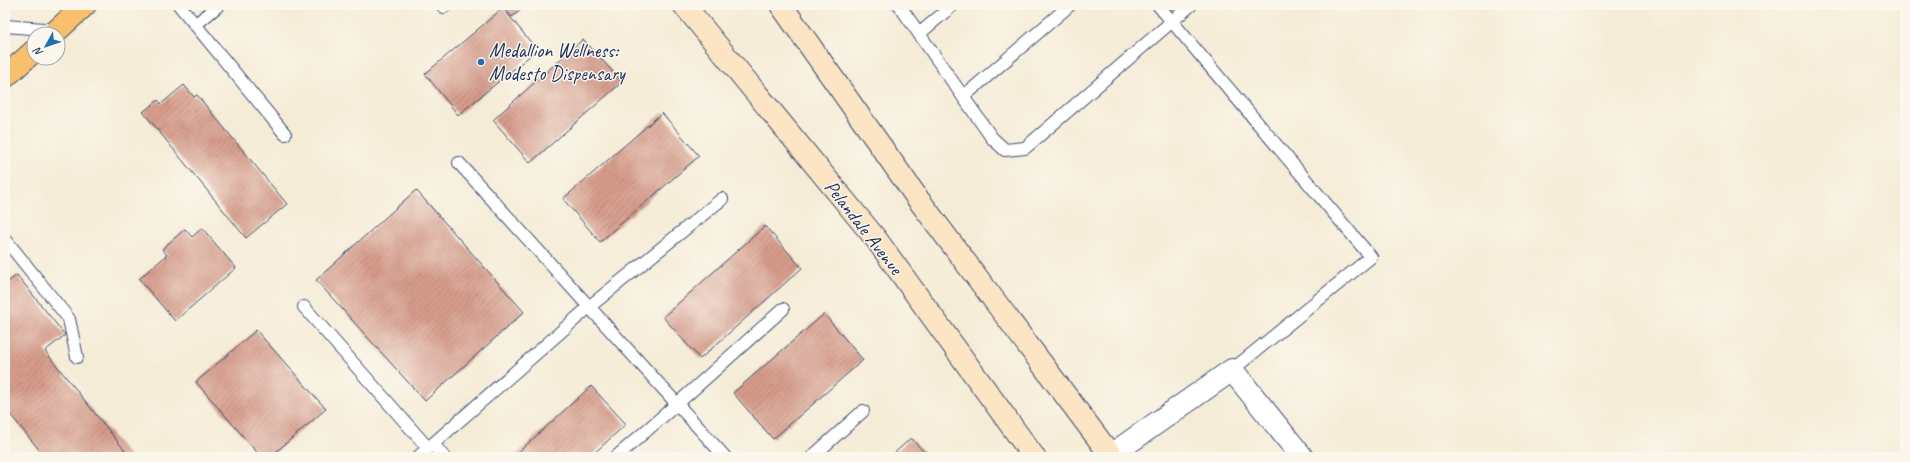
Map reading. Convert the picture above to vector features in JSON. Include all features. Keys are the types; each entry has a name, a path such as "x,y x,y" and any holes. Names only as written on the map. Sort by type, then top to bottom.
{"main road":[{"path":"62,26 85,5"},
{"name":"Pelandale Avenue","path":"684,5 876,239 1034,457"},
{"path":"781,5 918,199 1111,456"},
{"path":"5,77 26,58"}],"street":[{"path":"1111,456 1232,370 1302,457"}],"lane":[{"path":"179,5 285,134"},
{"path":"195,25 219,5"},
{"path":"899,5 992,138 1005,150 1025,148 1190,5"},
{"path":"919,34 953,5"},
{"path":"963,97 1070,5"},
{"path":"1158,5 1371,257 1232,370"},
{"path":"5,26 26,29"},
{"path":"458,163 725,457"},
{"path":"418,457 589,307 722,199"},
{"path":"5,239 69,319 77,356"},
{"path":"304,307 430,446 444,457"},
{"path":"616,457 678,404 783,309"},
{"path":"812,457 863,411"}],"building":[{"path":"502,5 527,5 512,17"},
{"name":"Medallion Wellness: Modesto Dispensary","path":"503,8 537,50 458,115 425,74"},
{"path":"583,39 622,82 530,163 493,120"},
{"path":"184,85 194,97 197,95 287,204 246,238 143,112 158,100 161,104"},
{"path":"662,113 699,156 600,242 563,199"},
{"path":"416,190 524,312 425,401 316,280"},
{"path":"765,226 802,268 700,359 663,317"},
{"path":"202,228 236,268 175,321 139,279 167,255 162,249 185,229 192,237"},
{"path":"17,275 65,335 45,351 130,457 45,457 5,408 5,284"},
{"path":"824,314 863,360 773,439 733,393"},
{"path":"256,330 326,409 270,457 261,457 196,382"},
{"path":"591,386 626,424 590,457 513,457"},
{"path":"911,438 929,457 890,457"}],"place":[{"name":"Medallion Wellness: Modesto Dispensary","path":"481,62"}]}
